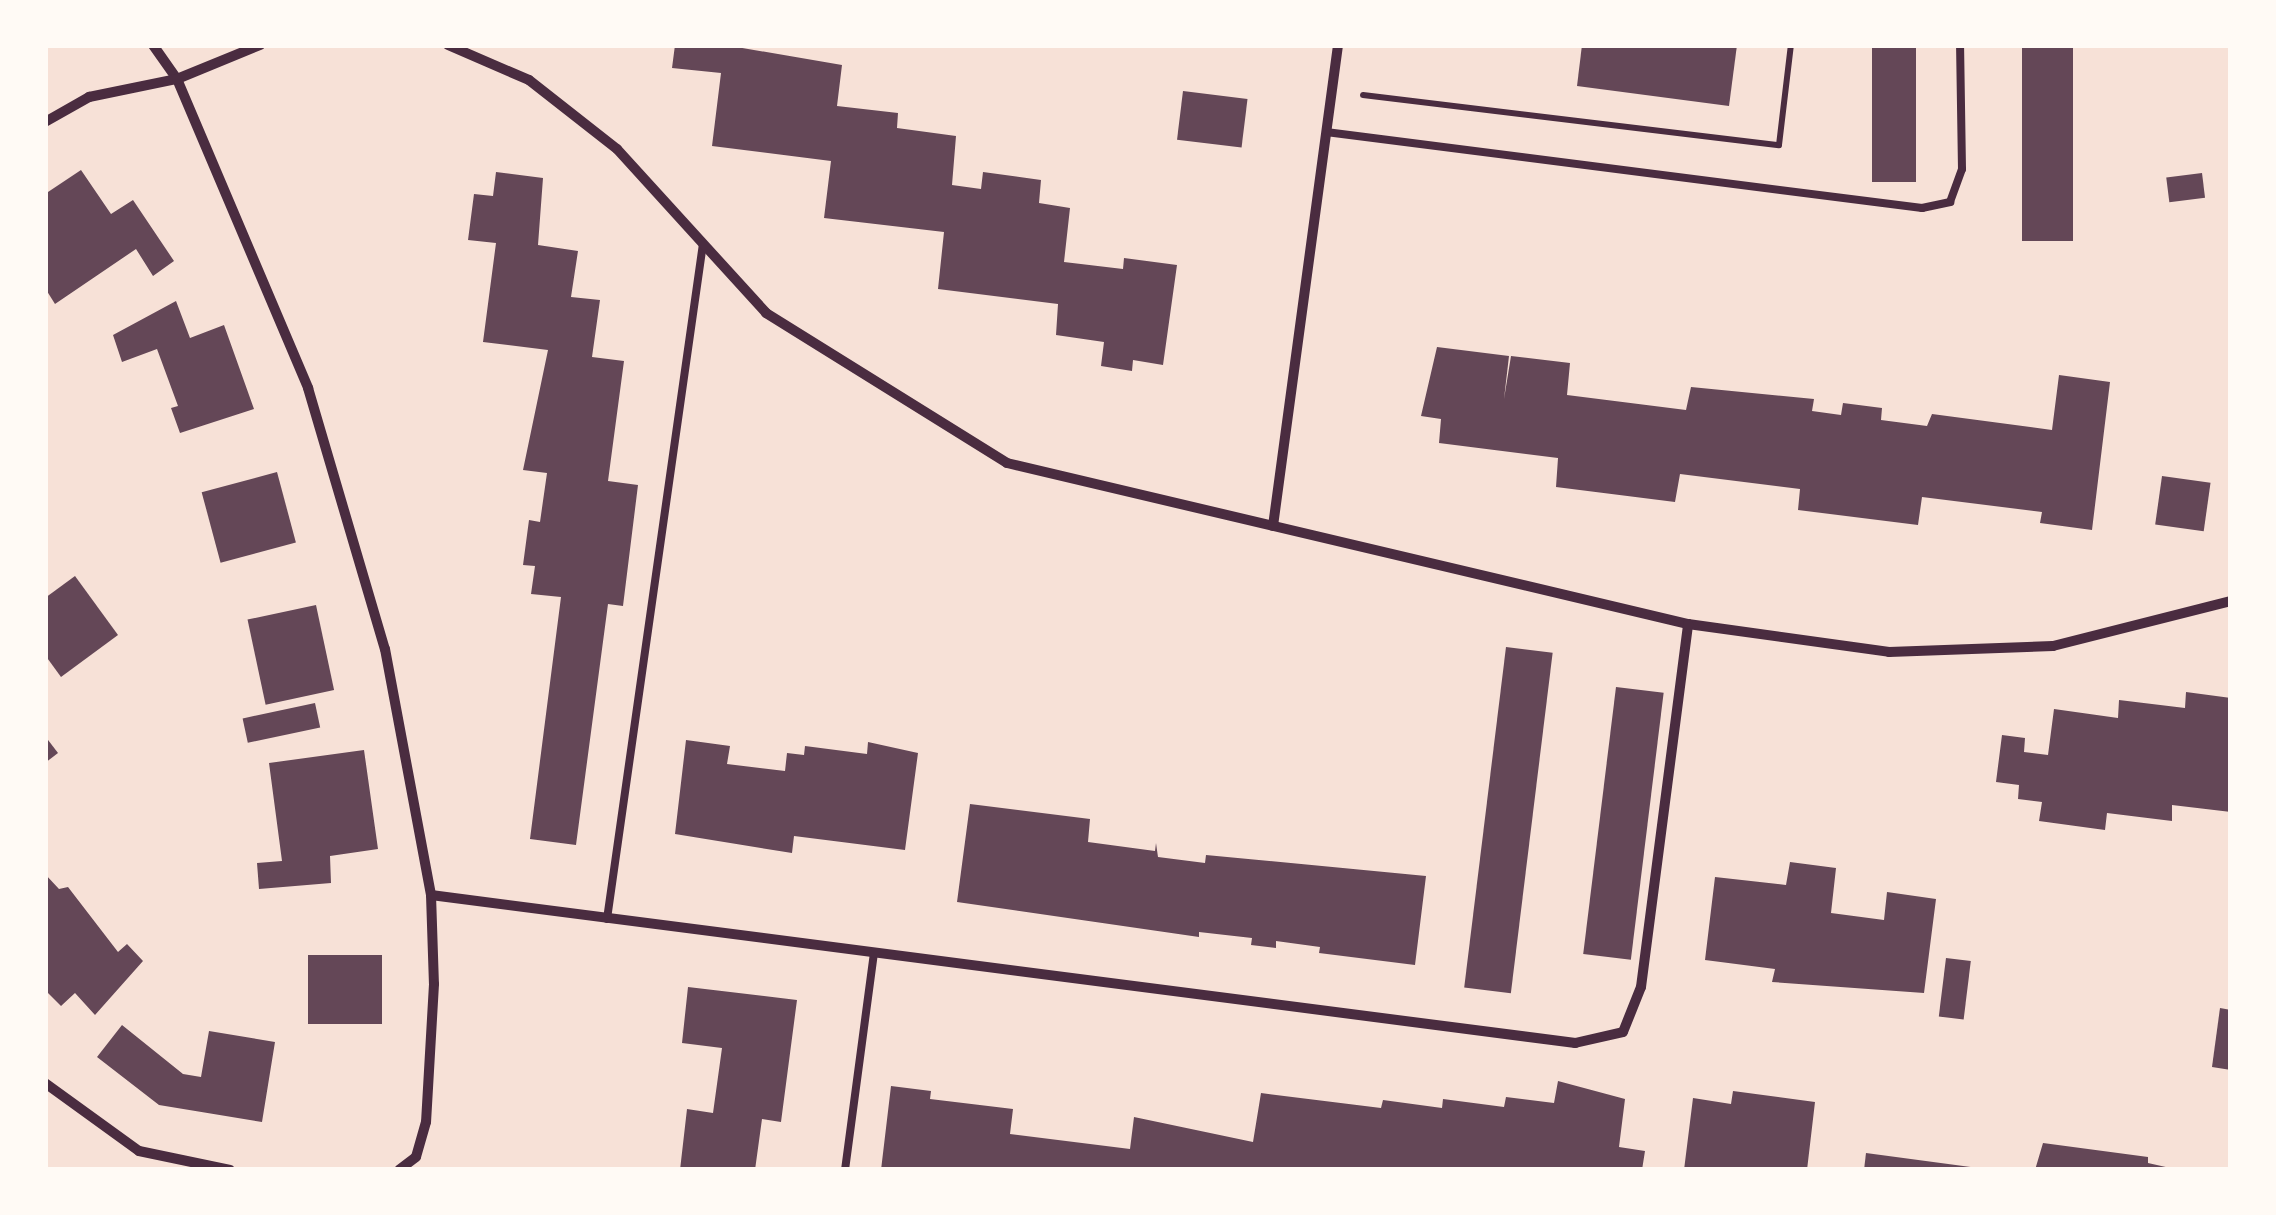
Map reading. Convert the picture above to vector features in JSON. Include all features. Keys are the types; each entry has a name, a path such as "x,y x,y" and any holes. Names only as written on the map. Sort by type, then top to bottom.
{"street":[{"path":"153,45 177,79 308,388 385,648 431,895 434,984 426,1122 416,1157 399,1170"},
{"path":"45,122 89,97 177,79 260,45"},
{"path":"448,45 528,80 616,150 703,240 766,313 1007,463 1688,624 1889,652 2053,646 2231,601"},
{"path":"1273,526 1338,45"},
{"path":"431,895 1575,1043 1623,1032 1641,987 1688,624"},
{"path":"45,1082 139,1151 230,1170"}],"lane":[{"path":"1326,132 1922,208 1950,202 1962,168 1960,45"},
{"path":"608,919 703,240"},
{"path":"845,1170 874,954"}],"path":[{"path":"1332,91 1779,145 1791,45"}],"building":[{"path":"675,45 725,45 842,65 837,106 898,113 897,128 956,136 952,185 981,189 983,172 1041,180 1039,203 1070,208 1064,262 1123,269 1124,258 1177,265 1163,365 1133,360 1132,371 1101,366 1104,342 1056,335 1058,304 938,289 944,232 824,218 831,161 712,146 721,73 672,68"},
{"path":"1582,45 1737,45 1729,106 1577,86"},
{"path":"1872,45 1916,45 1916,182 1872,182"},
{"path":"2022,45 2073,45 2073,241 2022,241"},
{"path":"1183,91 1248,99 1242,148 1177,140"},
{"path":"81,170 111,214 133,200 174,261 153,276 136,249 55,304 45,288 45,194"},
{"path":"496,172 543,178 538,245 578,251 571,297 600,300 592,357 624,361 608,481 638,485 623,606 608,604 576,845 530,839 561,597 531,594 535,566 523,565 529,520 540,522 547,473 523,470 548,350 483,342 496,243 468,240 474,194 493,196"},
{"path":"2202,173 2205,198 2169,202 2166,177"},
{"path":"176,301 190,338 224,325 254,409 180,433 171,408 178,406 157,349 122,362 113,335"},
{"path":"1437,347 1509,356 1504,399 1511,356 1570,363 1567,395 1686,410 1691,387 1814,399 1812,411 1841,415 1843,403 1882,408 1881,420 1927,426 1932,414 2052,430 2059,375 2110,382 2092,530 2040,523 2042,512 1922,497 1918,525 1798,510 1800,489 1680,474 1675,502 1556,487 1558,458 1439,443 1441,419 1421,416"},
{"path":"277,472 296,543 221,563 202,492"},
{"path":"2162,476 2211,483 2204,531 2155,525"},
{"path":"75,576 118,635 61,677 45,655 45,598"},
{"path":"316,605 334,690 266,705 248,620"},
{"path":"1506,647 1553,653 1511,993 1464,987"},
{"path":"1616,687 1664,693 1631,960 1583,954"},
{"path":"2186,692 2231,698 2231,812 2172,805 2172,821 2107,813 2105,830 2039,821 2042,802 2018,799 2019,785 1996,782 2002,735 2025,738 2024,752 2048,755 2054,709 2118,718 2119,700 2185,708"},
{"path":"315,703 320,727 248,743 243,718"},
{"path":"45,736 58,753 45,763"},
{"path":"686,740 730,746 727,764 785,771 787,753 804,755 805,746 867,754 868,742 918,753 905,850 794,836 792,853 675,834"},
{"path":"364,750 378,849 330,856 331,883 259,889 257,863 282,861 269,763"},
{"path":"970,804 1090,819 1088,842 1155,851 1156,843 1158,857 1205,863 1206,855 1426,876 1415,965 1319,953 1320,947 1276,941 1276,948 1251,945 1252,938 1199,932 1199,937 957,902"},
{"path":"1790,862 1836,868 1831,913 1884,920 1887,892 1936,899 1924,993 1772,982 1775,969 1705,960 1715,877 1786,885"},
{"path":"45,874 59,889 68,887 118,952 127,944 143,961 95,1015 75,993 61,1006 45,990"},
{"path":"308,955 382,955 382,1024 308,1024"},
{"path":"1946,958 1971,961 1964,1020 1939,1017"},
{"path":"688,987 797,1000 781,1122 762,1119 755,1170 680,1170 687,1109 713,1113 722,1048 682,1043"},
{"path":"2220,1008 2231,1010 2231,1070 2212,1067"},
{"path":"122,1025 183,1074 201,1077 209,1031 275,1042 262,1122 159,1105 97,1057"},
{"path":"1558,1081 1625,1099 1619,1147 1645,1151 1642,1170 881,1170 891,1086 931,1091 930,1099 1013,1109 1010,1134 1130,1149 1134,1117 1253,1142 1261,1093 1381,1108 1383,1100 1442,1108 1443,1099 1504,1107 1506,1097 1554,1103"},
{"path":"1733,1091 1815,1102 1807,1170 1684,1170 1693,1098 1731,1104"},
{"path":"2043,1143 2148,1157 2148,1163 2179,1170 2035,1170"},
{"path":"1866,1153 1978,1168 1978,1170 1864,1170"}]}
